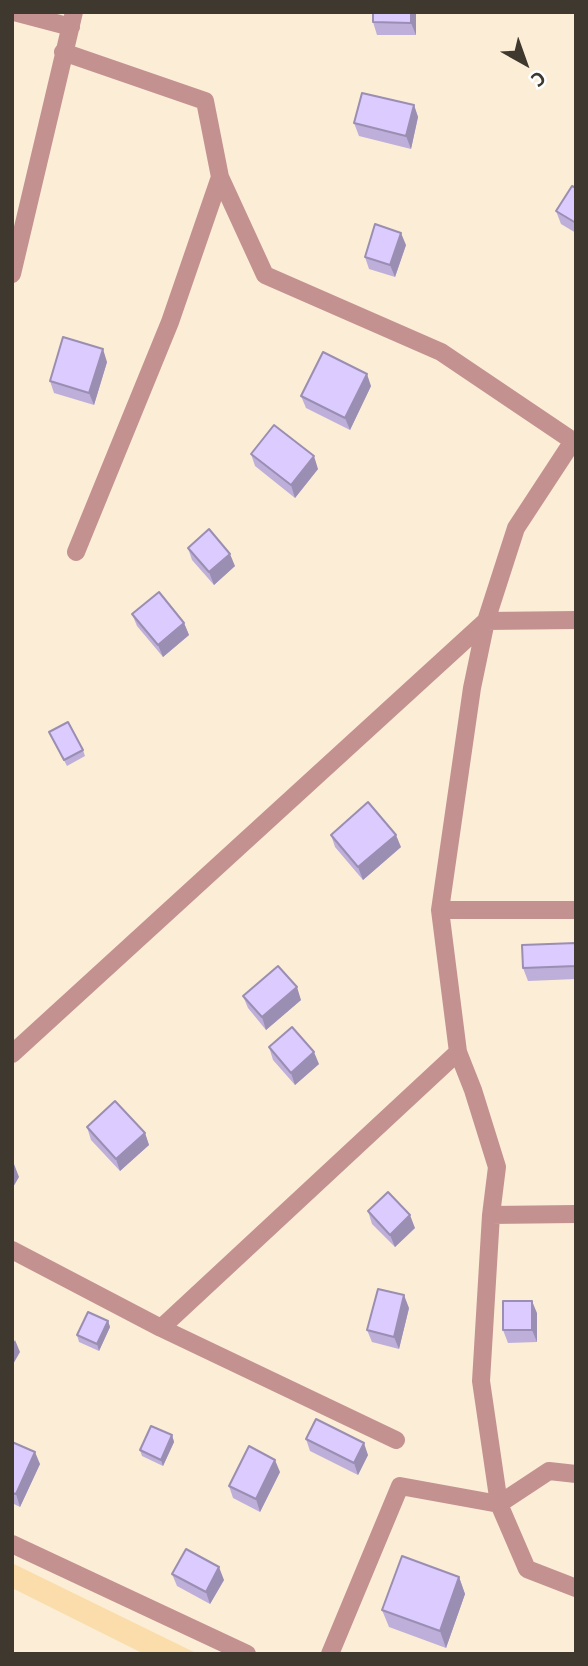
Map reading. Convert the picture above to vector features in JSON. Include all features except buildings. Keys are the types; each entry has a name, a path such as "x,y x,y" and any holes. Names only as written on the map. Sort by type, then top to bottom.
{"street":[{"path":"12,274 63,52 73,20 14,12"},
{"path":"63,52 205,101 220,177 265,275 441,352 574,440 516,528 486,621 472,688 440,910 458,1052 497,1167 491,1215 481,1381 499,1504 527,1569 576,1588"},
{"path":"76,552 170,322 220,177"},
{"path":"12,1054 486,621 576,620"},
{"path":"440,910 576,910"},
{"path":"161,1328 458,1052"},
{"path":"491,1215 576,1214"},
{"path":"12,1251 161,1328 396,1440"},
{"path":"330,1654 400,1486 499,1504 549,1471 576,1474"},
{"path":"12,1544 247,1654"}],"shaded area":[{"path":"12,1563 198,1654 144,1654 12,1588"}]}
